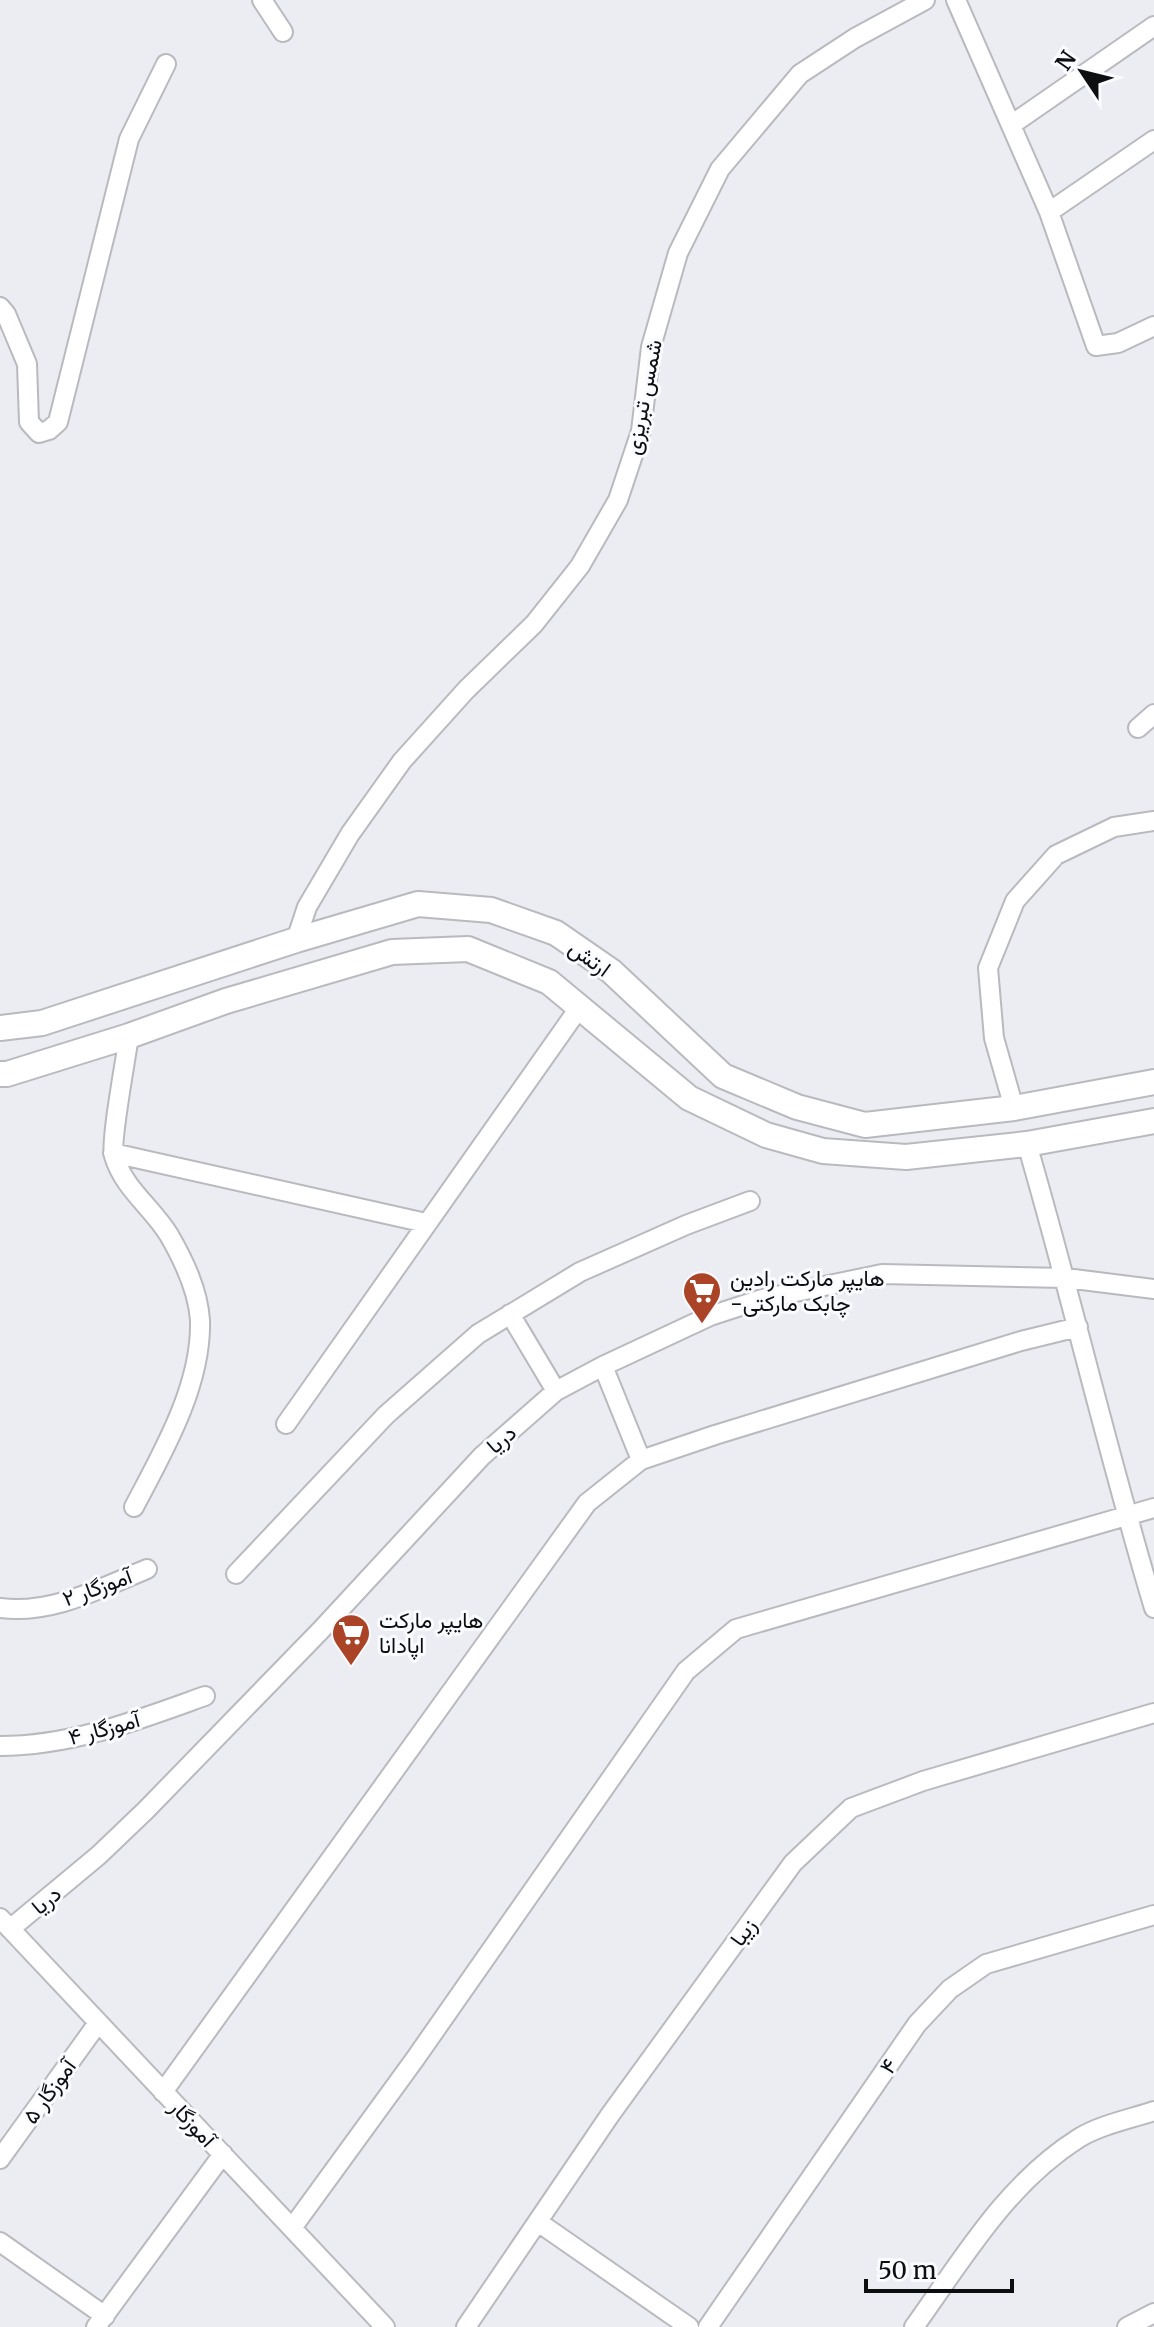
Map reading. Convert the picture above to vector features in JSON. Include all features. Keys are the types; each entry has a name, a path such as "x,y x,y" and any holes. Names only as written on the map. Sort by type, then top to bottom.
{"main road":[{"name":"ارتش","path":"0,1028 42,1023 296,940 418,904 491,910 556,933 611,971 723,1076 797,1107 865,1125 1014,1108 1154,1082"},
{"name":"ارتش","path":"0,1074 129,1036 226,1001 392,952 468,949 549,982 689,1098 766,1135 823,1151 906,1157 1027,1144 1154,1121"}],"street":[{"path":"262,0 283,32"},
{"name":"شمس تبریزی","path":"296,940 307,907 350,834 402,761 466,690 534,624 580,566 618,500 641,431 651,347 678,253 720,169 800,74 855,38 925,0"},
{"path":"956,0 1049,212 1096,346 1118,343 1154,326"},
{"path":"1011,125 1154,26"},
{"path":"0,307 6,314 27,364 29,422 39,433 49,430 58,422 129,139 166,64"},
{"path":"1049,212 1154,140"},
{"path":"1138,728 1154,714"},
{"path":"1014,1108 994,1038 988,968 1015,901 1056,855 1114,827 1154,821"},
{"path":"286,1424 579,1008"},
{"path":"129,1036 113,1153 127,1186 160,1220 178,1252 193,1283 200,1320 196,1361 174,1431 134,1507"},
{"path":"1027,1144 1154,1608"},
{"path":"113,1153 426,1223"},
{"path":"236,1574 386,1415 478,1334 580,1272 686,1225 750,1201"},
{"name":"دریا","path":"5,1924 99,1855 146,1810 310,1641 482,1456 556,1391 710,1316 762,1299 882,1274 1066,1278 1154,1289"},
{"path":"510,1314 556,1391"},
{"path":"163,2092 587,1503 641,1460 1021,1341 1078,1327"},
{"path":"603,1366 641,1460"},
{"path":"292,2228 415,2059 686,1671 736,1629 1154,1508"},
{"name":"آموزگار ۲","path":"0,1608 12,1610 72,1600 147,1569"},
{"name":"آموزگار ۴","path":"0,1746 34,1746 118,1727 205,1696"},
{"name":"زیبا","path":"466,2327 610,2115 793,1863 851,1808 923,1781 1154,1713"},
{"name":"۴","path":"708,2327 917,2024 950,1989 986,1964 1154,1915"},
{"name":"آموزگار","path":"5,1924 385,2327"},
{"name":"آموزگار ۵","path":"0,2159 98,2023"},
{"path":"914,2327 995,2212 1037,2169 1082,2137 1154,2111"},
{"path":"0,2242 100,2321 223,2154"},
{"path":"538,2222 677,2324"},
{"path":"1127,2327 1154,2313"}],"place":[{"name":"هایپر مارکت رادین -چابک مارکتی","path":"702,1325"},
{"name":"هایپر مارکت اپادانا","path":"351,1667"}]}
